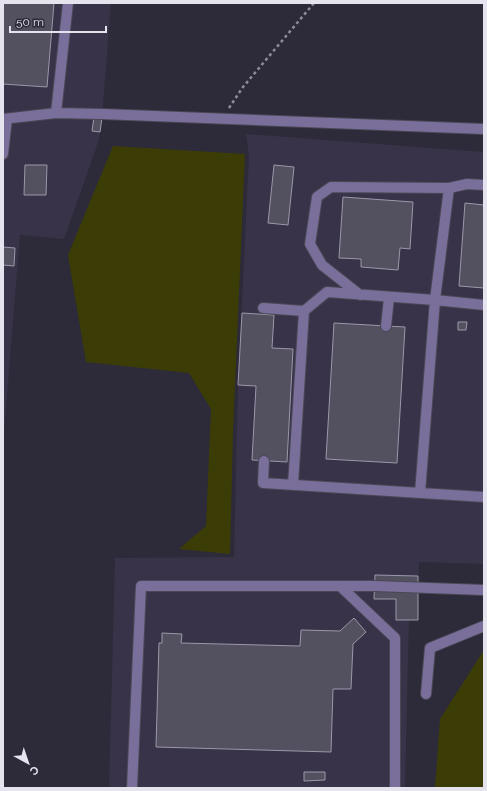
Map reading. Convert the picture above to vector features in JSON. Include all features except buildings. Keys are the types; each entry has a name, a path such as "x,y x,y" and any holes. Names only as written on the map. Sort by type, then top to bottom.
{"lane":[{"path":"56,113 68,3"},
{"path":"3,154 5,119 56,113 223,118 484,129"},
{"path":"360,295 322,265 310,244 317,197 331,187 449,188 467,184 484,185"},
{"path":"420,493 435,300 449,188"},
{"path":"263,308 304,311 327,292 484,305"},
{"path":"386,326 389,298"},
{"path":"292,485 304,311"},
{"path":"264,461 263,483 484,497"},
{"path":"132,788 141,586 340,586 484,590"},
{"path":"340,586 395,638 395,788"},
{"path":"426,694 430,648 484,626"}],"path":[{"path":"223,118 243,87 314,3"}],"shaded area":[{"path":"3,3 111,3 99,140 64,239 20,235 3,446"},
{"path":"246,134 484,152 484,564 419,562 418,620 409,620 405,788 109,788 115,558 234,557 238,385 249,155"},
{"path":"113,146 245,154 233,432 230,554 179,549 206,526 211,409 189,373 86,362 68,255"},
{"path":"484,650 484,788 435,788 440,719"}]}
